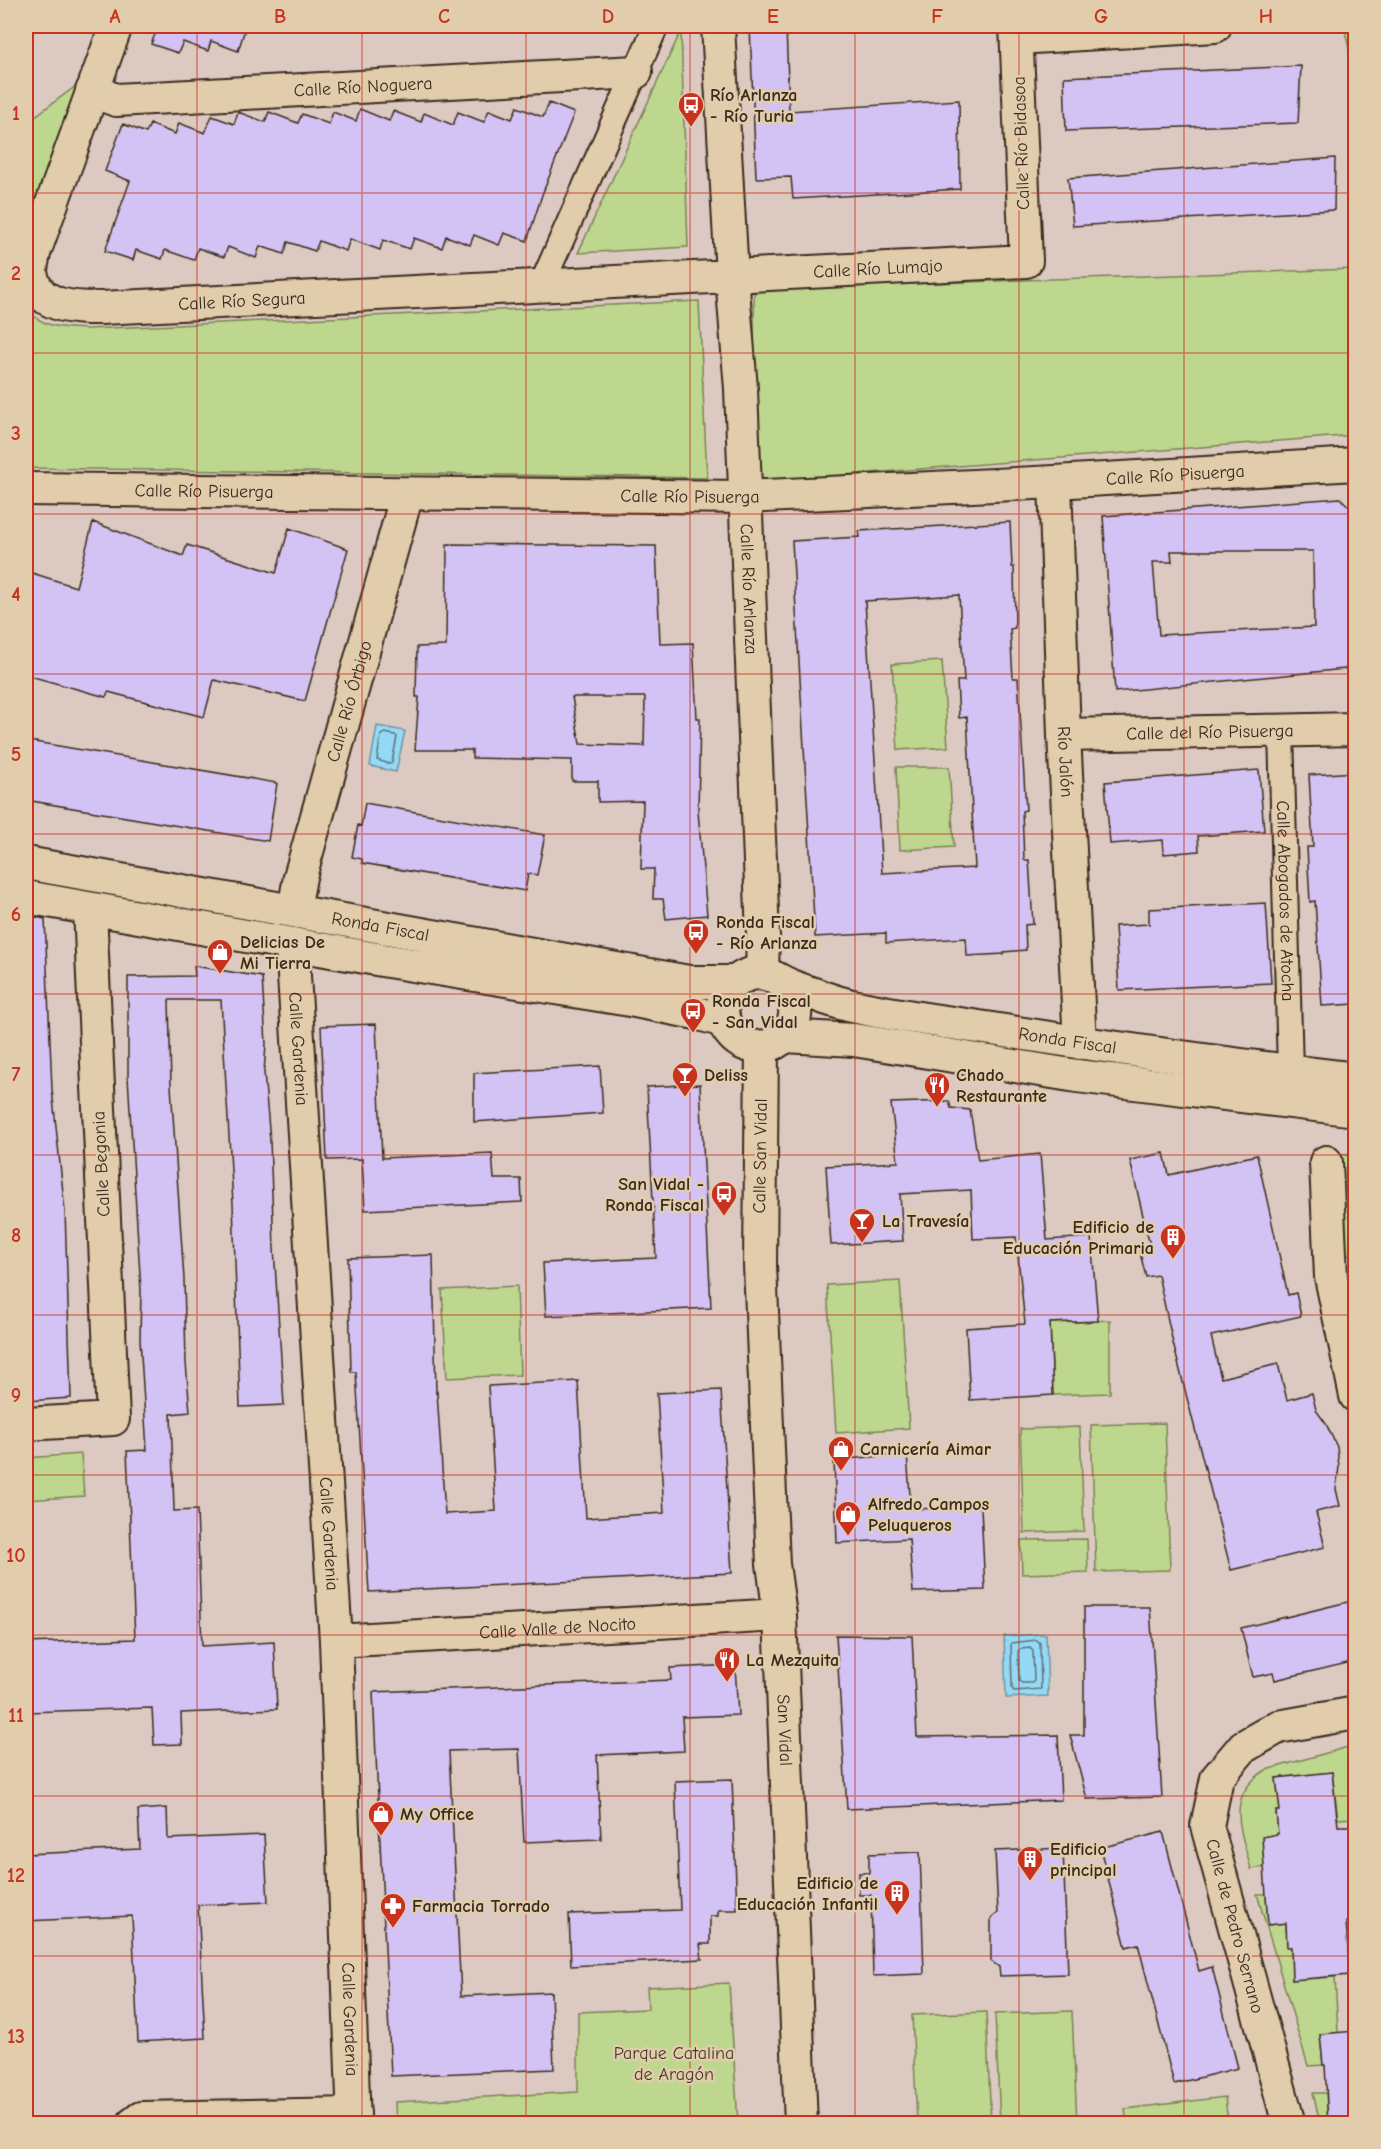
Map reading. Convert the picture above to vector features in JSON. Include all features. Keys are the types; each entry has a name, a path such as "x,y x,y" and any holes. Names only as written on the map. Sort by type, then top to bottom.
{"street":[{"name":"Calle Río Segura","path":"116,26 34,253 31,272 38,289 51,302 75,308 101,308 732,276"},
{"path":"542,284 656,26"},
{"name":"Calle Río Arlanza","path":"718,26 732,276 741,389 762,936 760,979"},
{"path":"1016,32 1215,26"},
{"name":"Calle Río Bidasoa","path":"1016,32 1026,261"},
{"name":"Calle Río Noguera","path":"92,92 116,99 636,72"},
{"name":"Calle Río Lumajo","path":"732,276 1026,261"},
{"name":"Calle Río Pisuerga","path":"26,489 745,496 1055,482 1356,464"},
{"name":"Río Jalón","path":"1055,482 1064,735 1080,1043"},
{"name":"Calle Río Órbigo","path":"294,910 300,877 406,494"},
{"name":"Calle del Río Pisuerga","path":"1064,735 1356,729"},
{"name":"Calle Abogados de Atocha","path":"1281,730 1290,1071"},
{"name":"Ronda Fiscal","path":"26,863 688,982 760,979 862,1008 1080,1043 1356,1079"},
{"name":"Ronda Fiscal","path":"26,897 382,960 630,999 724,1021 730,1032 739,1040 750,1045 773,1041 854,1040 1077,1076 1356,1110"},
{"name":"Calle Begonia","path":"26,1424 113,1419 90,909"},
{"name":"Calle Gardenia","path":"292,944 292,980 336,1641 354,2119"},
{"path":"724,1021 723,1004 729,989 760,979 792,992 796,1004 796,1016 792,1027 773,1041"},
{"name":"Calle San Vidal","path":"760,1264 773,1041"},
{"path":"1326,1162 1331,1277 1356,1395"},
{"name":"San Vidal","path":"760,1264 773,1564 780,1615 801,2124"},
{"name":"Calle Valle de Nocito","path":"336,1641 780,1615"},
{"name":"Calle de Pedro Serrano","path":"1289,2124 1208,1826 1216,1778 1243,1747 1278,1727 1356,1713"},
{"path":"133,2124 141,2118 354,2119"}],"green space":[{"path":"1344,26 1355,26 1355,77"},
{"path":"681,31 688,247 578,253"},
{"path":"80,83 26,240 26,123"},
{"path":"1355,269 1355,435 755,482 754,289"},
{"path":"699,301 707,478 26,468 26,308 39,320 54,326 87,329"},
{"path":"942,661 948,747 898,750 892,664"},
{"path":"896,767 949,767 954,847 900,850"},
{"path":"1336,1153 1355,1156 1355,1254 1342,1255"},
{"path":"900,1281 909,1428 836,1433 827,1285"},
{"path":"517,1286 520,1375 447,1378 442,1290"},
{"path":"1110,1320 1110,1393 1053,1395 1050,1323"},
{"path":"1165,1423 1170,1570 1096,1572 1091,1425"},
{"path":"1080,1427 1084,1531 1024,1533 1020,1429"},
{"path":"81,1454 84,1496 26,1500 26,1458"},
{"path":"1087,1539 1088,1572 1022,1574 1021,1540"},
{"path":"1355,1745 1355,1818 1338,1819 1332,1772 1276,1778 1280,1811 1276,1811 1278,1834 1262,1837 1265,1867 1251,1869 1239,1815 1240,1802 1253,1780 1266,1770"},
{"path":"1257,1894 1266,1894 1268,1925 1286,1923 1287,1946 1291,1947 1292,1980 1335,1977 1338,2033 1320,2035 1323,2065 1308,2066"},
{"path":"1355,1925 1355,1976 1350,1976 1346,1926"},
{"name":"Parque Catalina de Aragón","path":"729,1983 738,2123 396,2123 395,2102 578,2092 578,2012 648,2009 647,1987"},
{"path":"1072,2011 1077,2123 1000,2123 995,2014"},
{"path":"986,2012 991,2123 917,2123 912,2015"},
{"path":"1313,2093 1326,2093 1328,2123 1320,2123"},
{"path":"1225,2097 1228,2123 1127,2123 1125,2109"}],"water":[{"path":"377,726 405,731 396,772 370,766"},
{"path":"1046,1634 1048,1696 1006,1698 1004,1636"}],"building":[{"path":"146,26 246,26 238,51 211,41 208,51 183,42 178,53 151,44 156,32 145,28"},
{"path":"750,26 786,26 789,111 959,100 960,189 793,199 791,177 756,178"},
{"path":"1301,66 1298,123 1066,131 1064,77"},
{"path":"549,103 574,113 527,241 504,233 499,245 474,235 470,245 446,236 442,248 414,238 410,249 383,240 380,250 350,239 346,251 319,241 315,251 288,242 284,254 260,246 256,258 228,247 224,257 198,248 194,260 165,250 162,259 136,250 133,260 105,251 130,181 105,171 123,124 146,133 150,124 175,134 179,123 205,133 212,116 234,124 238,112 265,122 269,112 298,123 302,114 329,124 333,112 356,121 360,109 389,121 393,111 421,122 424,113 453,125 458,112 484,122 489,110 512,119 517,107 543,117"},
{"path":"1335,158 1334,210 1073,226 1068,178"},
{"path":"1340,498 1356,513 1356,656 1345,669 1115,692 1103,516","holes":["1171,551 1313,551 1314,627 1159,635 1153,562 1172,562"]},
{"path":"93,522 183,556 187,545 276,573 289,528 348,549 305,701 214,680 204,717 108,692 106,697 26,675 26,571 76,587"},
{"path":"1010,522 1012,567 1014,567 1015,628 1010,629 1013,678 1018,678 1026,810 1022,811 1024,860 1029,860 1033,924 1025,925 1026,950 967,956 966,938 886,943 886,933 815,937 792,541 860,537 859,531","holes":["959,595 964,681 957,681 959,718 967,717 975,868 882,873 865,601"]},
{"path":"447,544 656,546 660,644 693,643 697,718 700,718 698,811 707,915 666,919 663,899 653,899 654,869 641,869 643,801 598,802 598,781 572,781 572,760 472,758 472,750 415,750 419,697 416,697 417,647 446,646","holes":["572,697 645,697 644,746 580,744"]},
{"path":"29,741 277,783 268,841 26,800 26,758"},
{"path":"1259,770 1264,831 1198,836 1199,851 1164,854 1163,840 1110,844 1105,782"},
{"path":"1356,772 1356,1004 1322,1006 1315,901 1310,902 1307,847 1313,847 1309,775"},
{"path":"365,803 545,835 537,875 528,874 525,891 362,863 362,859 352,857"},
{"path":"1266,903 1271,983 1119,990 1115,926 1149,924 1149,909"},
{"path":"26,915 45,919 52,1089 65,1211 71,1398 27,1401 26,1382"},
{"path":"194,966 262,977 266,1044 264,1073 270,1140 284,1405 240,1407 233,1204 221,1000 169,1000 171,1086 190,1412 171,1414 174,1511 197,1510 202,1646 274,1642 277,1709 181,1713 182,1744 154,1745 152,1708 26,1712 26,1643 135,1639 127,1451 147,1450 140,1339 141,1291 128,1077 128,977 195,976"},
{"path":"376,1024 382,1158 492,1153 494,1179 521,1179 522,1202 365,1210 362,1159 327,1160 321,1026"},
{"path":"600,1066 603,1113 474,1122 474,1073"},
{"path":"700,1084 711,1308 546,1316 543,1263 656,1258 647,1087"},
{"path":"949,1101 951,1108 970,1110 978,1160 1040,1154 1047,1240 1091,1237 1098,1321 1050,1323 1053,1395 970,1400 966,1328 1025,1324 1016,1237 973,1239 971,1190 900,1194 903,1241 831,1245 826,1166 898,1162 891,1103"},
{"path":"1164,1153 1169,1175 1257,1155 1288,1295 1296,1293 1301,1316 1211,1336 1221,1378 1278,1364 1287,1400 1312,1393 1316,1410 1337,1447 1339,1467 1336,1489 1340,1506 1316,1512 1325,1547 1231,1570 1158,1275 1146,1277 1139,1249 1150,1246 1130,1160"},
{"path":"433,1255 436,1393 445,1514 496,1511 488,1386 578,1381 586,1518 664,1513 657,1393 721,1390 732,1573 369,1592 356,1372 351,1372 348,1258"},
{"path":"907,1454 911,1509 981,1507 985,1590 913,1592 909,1539 837,1543 834,1460"},
{"path":"1356,1600 1356,1661 1275,1680 1273,1673 1253,1677 1241,1628"},
{"path":"1084,1607 1150,1607 1162,1797 1087,1799 1070,1735 1084,1735"},
{"path":"836,1635 912,1636 917,1737 1058,1735 1061,1800 847,1809"},
{"path":"735,1665 738,1715 682,1717 684,1751 597,1755 601,1839 524,1842 519,1749 449,1751 461,1996 551,1992 554,2069 391,2076 373,1692 671,1680 670,1668"},
{"path":"1332,1772 1338,1826 1356,1826 1356,1921 1346,1922 1350,1975 1292,1980 1291,1947 1287,1947 1286,1923 1268,1925 1262,1837 1278,1834 1276,1811 1280,1811 1276,1778"},
{"path":"732,1779 737,1910 718,1910 718,1916 710,1916 710,1944 700,1944 702,1959 571,1966 569,1914 680,1910 675,1781"},
{"path":"167,1808 168,1839 264,1835 268,1902 198,1905 205,2038 138,2042 132,1916 26,1921 26,1854 140,1849 138,1810"},
{"path":"1163,1832 1199,1971 1212,1967 1238,2068 1174,2084 1138,1944 1126,1947 1100,1848"},
{"name":"Edificio principal","path":"1063,1848 1068,1974 1000,1976 999,1967 991,1961 991,1919 998,1913 995,1851"},
{"name":"Edificio de Educación Infantil","path":"920,1852 924,1974 873,1976 871,1895 859,1895 859,1873 869,1873 869,1854"},
{"path":"1356,2031 1356,2124 1328,2124 1325,2065 1323,2065 1320,2034"}],"place":[{"name":"Río Arlanza - Río Turia","path":"691,128"},
{"name":"Ronda Fiscal - Río Arlanza","path":"696,955"},
{"name":"Delicias De Mi Tierra","path":"220,975"},
{"name":"Ronda Fiscal - San Vidal","path":"693,1034"},
{"name":"Deliss","path":"685,1098"},
{"name":"Chado Restaurante","path":"937,1108"},
{"name":"San Vidal - Ronda Fiscal","path":"724,1217"},
{"name":"La Travesía","path":"862,1244"},
{"name":"Edificio de Educación Primaria","path":"1173,1260"},
{"name":"Carnicería Aimar","path":"841,1472"},
{"name":"Alfredo Campos Peluqueros","path":"848,1537"},
{"name":"La Mezquita","path":"727,1683"},
{"name":"My Office","path":"381,1837"},
{"name":"Edificio principal","path":"1030,1882"},
{"name":"Edificio de Educación Infantil","path":"897,1916"},
{"name":"Farmacia Torrado","path":"393,1929"}]}
